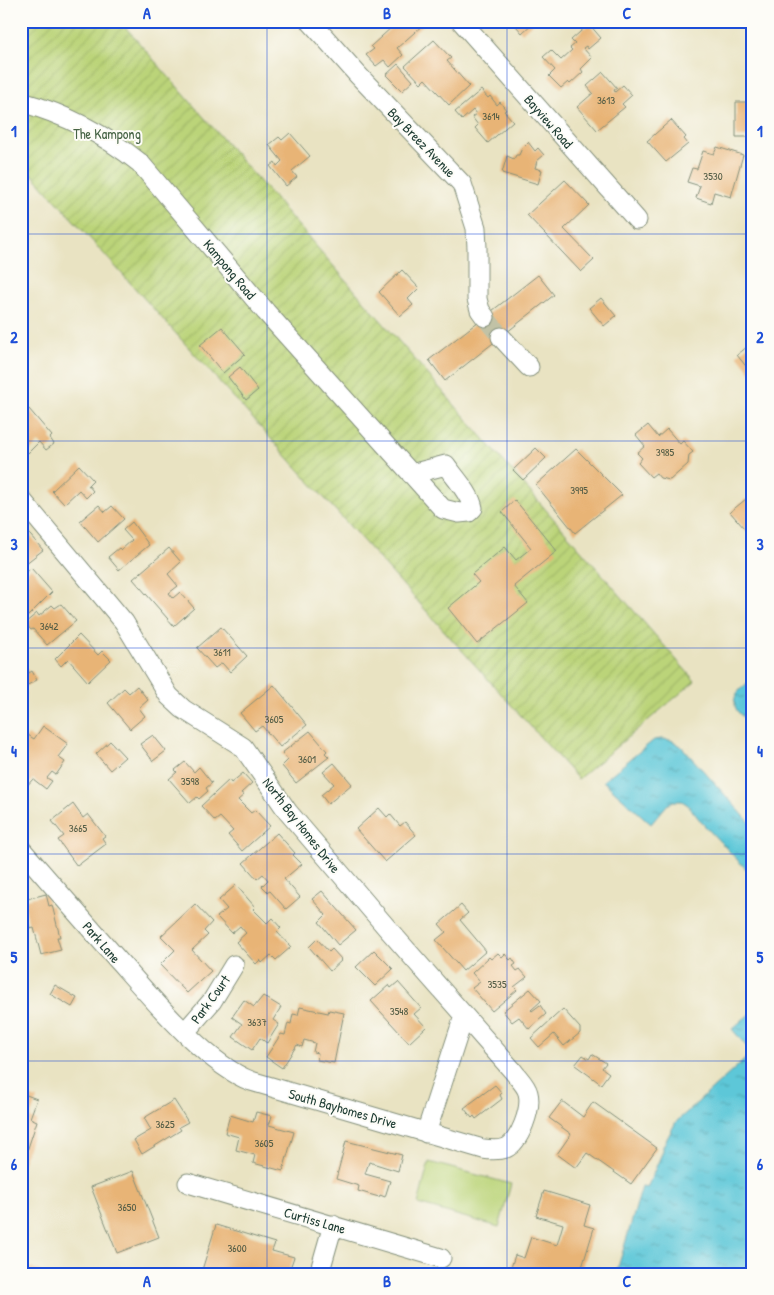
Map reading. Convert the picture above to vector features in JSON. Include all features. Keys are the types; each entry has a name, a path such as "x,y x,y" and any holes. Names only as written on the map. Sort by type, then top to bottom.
{"street":[{"name":"Bay Breez Avenue","path":"310,21 358,75 462,184 476,228 478,248 477,299 480,310 485,317"},
{"name":"Bayview Road","path":"461,21 637,220"},
{"name":"Kampong Road","path":"21,102 57,114 97,133 119,146 140,163 266,312 411,474"},
{"path":"502,337 529,367"},
{"name":"North Bay Homes Drive","path":"21,499 124,622 168,696 183,709 243,747 288,812 386,928 513,1071 528,1094 528,1107 522,1126 513,1143"},
{"name":"Park Lane","path":"21,849 132,976 185,1032"},
{"name":"Park Court","path":"185,1032 212,1001 234,965"},
{"path":"426,1133 464,1016"},
{"name":"South Bayhomes Drive","path":"185,1032 213,1058 242,1078 426,1133 490,1150 506,1148 513,1143"},
{"name":"Curtiss Lane","path":"188,1183 441,1258"},
{"path":"318,1274 333,1225"}],"green space":[{"name":"The Kampong","path":"27,21 120,21 695,681 578,779 21,162 21,43"},
{"path":"429,1162 511,1184 499,1227 418,1204"}],"water":[{"path":"753,679 753,722 740,715 734,702 738,692"},
{"path":"654,740 671,740 681,746 753,826 753,876 703,824 688,805 682,801 673,801 667,805 651,824 603,781"},
{"path":"753,1011 753,1274 616,1274 642,1187 647,1188 663,1151 663,1146 676,1122 752,1053 732,1029"}],"building":[{"path":"387,21 421,21 424,24 397,48 403,55 390,67 384,60 376,66 366,55 374,49 371,46 392,27"},
{"path":"512,21 535,21 522,33"},
{"path":"589,24 601,38 588,49 586,46 583,48 592,58 581,69 583,72 570,84 568,82 561,88 549,76 555,70 543,57 551,50 561,60 572,50 570,48 575,44 571,40"},
{"path":"434,40 451,58 447,61 469,86 449,105 425,79 421,83 405,66"},
{"path":"398,64 413,81 402,91 386,75"},
{"path":"603,72 617,88 614,90 615,92 623,85 632,95 622,104 625,107 597,130 577,107 593,93 587,86"},
{"path":"481,90 488,98 490,96 497,105 500,102 506,110 504,111 513,121 488,143 475,128 478,125 472,117 476,114 473,110 462,120 455,112"},
{"path":"736,102 753,102 753,137 736,137"},
{"path":"671,120 686,137 684,139 688,144 666,162 647,141"},
{"path":"290,133 310,156 292,171 297,177 286,186 270,166 275,162 277,166 282,161 269,145 279,137 282,140"},
{"path":"528,142 535,151 538,148 544,155 537,161 535,168 542,170 538,184 502,173 507,156 514,159"},
{"path":"717,147 743,155 731,197 714,192 711,203 696,198 700,186 687,182 692,168 697,169 703,151 714,154"},
{"path":"565,180 589,205 564,229 594,260 581,272 527,215"},
{"path":"402,270 419,288 408,299 413,305 400,316 379,292"},
{"path":"538,275 554,295 445,381 429,360"},
{"path":"601,298 616,316 604,326 589,308"},
{"path":"222,327 245,354 223,373 200,345"},
{"path":"753,342 753,375 737,355"},
{"path":"240,367 258,390 246,400 228,377"},
{"path":"29,409 52,436 50,438 54,444 46,450 39,442 28,453 21,446 21,416"},
{"path":"648,425 658,437 667,429 680,444 683,441 693,452 689,455 688,464 670,480 660,478 656,473 651,477 638,463 642,458 637,453 645,446 636,435"},
{"path":"536,448 546,458 523,480 513,470"},
{"path":"576,449 622,495 575,533 536,485"},
{"path":"79,465 93,480 88,485 93,491 86,498 79,490 64,504 52,491"},
{"path":"746,499 753,508 753,535 751,536 730,512"},
{"path":"515,500 557,551 514,586 528,603 477,644 448,608 479,582 472,574 505,547 516,560 531,548 502,512"},
{"path":"99,505 105,512 112,506 124,519 98,542 80,521"},
{"path":"132,522 149,545 119,570 108,557 119,548 121,550 132,540 123,530"},
{"path":"24,528 43,550 21,567 21,531"},
{"path":"169,548 181,562 168,574 178,586 169,593 173,598 180,592 194,608 174,626 133,579"},
{"path":"31,568 52,592 28,616 21,608 21,604 26,599 21,594 21,577"},
{"path":"61,604 76,621 47,645 25,623 37,613 39,616 52,605 55,608"},
{"path":"221,627 247,656 230,672 222,663 215,668 197,648"},
{"path":"79,635 98,655 102,651 111,660 88,682 68,659 61,666 55,659"},
{"path":"21,659 29,673 32,671 37,680 22,688 26,694 21,696"},
{"path":"274,685 307,725 280,747 262,726 255,731 240,713"},
{"path":"137,686 148,700 139,708 145,716 130,729 108,703 124,688 129,693"},
{"path":"43,726 68,744 58,757 65,762 56,775 52,772 47,778 52,781 46,789 33,779 25,788 21,785 21,744 28,735 34,739"},
{"path":"310,731 327,751 325,753 329,757 296,783 282,766 288,760 282,753"},
{"path":"153,735 166,751 153,761 140,744"},
{"path":"110,741 125,757 110,770 96,754"},
{"path":"185,762 194,772 199,767 212,783 206,788 208,791 199,799 197,797 190,803 169,779 177,772 175,770"},
{"path":"334,763 352,784 328,804 321,795 334,784 323,772"},
{"path":"243,773 252,783 241,793 244,795 238,800 251,813 255,810 270,826 242,851 228,835 233,831 220,817 215,821 201,806 229,780 231,783"},
{"path":"73,804 83,818 88,814 105,836 102,838 106,844 77,866 58,840 64,836 52,821"},
{"path":"379,808 387,817 390,814 400,826 405,822 416,835 385,862 356,829"},
{"path":"277,833 302,864 284,879 300,897 286,909 270,891 268,892 262,886 268,880 263,874 257,879 243,863"},
{"path":"236,885 255,907 253,909 267,923 272,918 281,928 277,932 291,947 276,960 271,955 262,963 260,960 256,964 236,942 246,933 240,926 232,933 217,917 227,909 219,900"},
{"path":"322,891 356,930 338,945 319,922 326,915 312,899"},
{"path":"46,894 49,906 52,905 60,937 57,937 61,950 41,955 34,928 30,929 23,900"},
{"path":"195,904 212,922 204,931 208,935 192,950 211,971 187,993 160,965 175,950 161,936"},
{"path":"461,905 468,913 460,920 486,951 463,971 436,940 446,932 439,924"},
{"path":"317,939 329,952 332,949 342,960 330,971 309,947"},
{"path":"374,950 393,969 375,986 356,967"},
{"path":"498,953 502,957 505,954 510,960 512,958 516,964 513,966 517,971 520,969 527,977 514,987 517,990 492,1011 472,988 480,982 472,973 489,957 491,959"},
{"path":"398,982 421,1008 414,1014 426,1027 409,1043 371,1001 389,985 391,988"},
{"path":"55,985 77,998 72,1007 50,994"},
{"path":"530,989 541,1001 531,1010 540,1005 546,1014 529,1029 519,1017 512,1022 503,1011"},
{"path":"263,996 281,1007 273,1020 279,1024 267,1043 260,1038 252,1050 233,1037 242,1024 232,1017 244,1000 254,1007"},
{"path":"300,1007 328,1013 329,1010 344,1013 334,1063 317,1060 318,1053 313,1052 315,1043 304,1040 302,1047 297,1045 282,1068 266,1057 281,1034 285,1035 288,1023 291,1024 293,1014 298,1015"},
{"path":"563,1009 580,1028 580,1033 564,1046 554,1034 539,1047 531,1038"},
{"path":"592,1054 606,1063 602,1068 609,1073 601,1084 575,1065 583,1055 589,1059"},
{"path":"495,1085 502,1093 500,1095 502,1099 476,1119 474,1116 472,1118 464,1108"},
{"path":"21,1093 37,1099 30,1118 37,1121 22,1166"},
{"path":"174,1100 188,1122 179,1127 181,1130 142,1154 134,1140 151,1130 144,1118"},
{"path":"562,1101 583,1117 593,1102 657,1148 631,1184 587,1153 576,1168 557,1154 571,1134 549,1118"},
{"path":"256,1112 272,1116 269,1125 294,1132 283,1171 253,1163 255,1155 236,1150 239,1137 225,1133 230,1115 253,1122"},
{"path":"346,1141 402,1155 398,1171 369,1162 365,1174 390,1181 385,1197 358,1191 359,1186 336,1179"},
{"path":"133,1171 159,1237 117,1253 91,1187"},
{"path":"544,1191 590,1205 584,1225 594,1228 580,1274 509,1274 515,1255 524,1258 531,1237 557,1245 563,1224 536,1216"},
{"path":"216,1225 275,1243 272,1251 294,1257 288,1274 214,1274 202,1270"},
{"path":"21,1265 45,1273 21,1274"}],"tunnel":[{"path":"485,317 501,337"}]}
